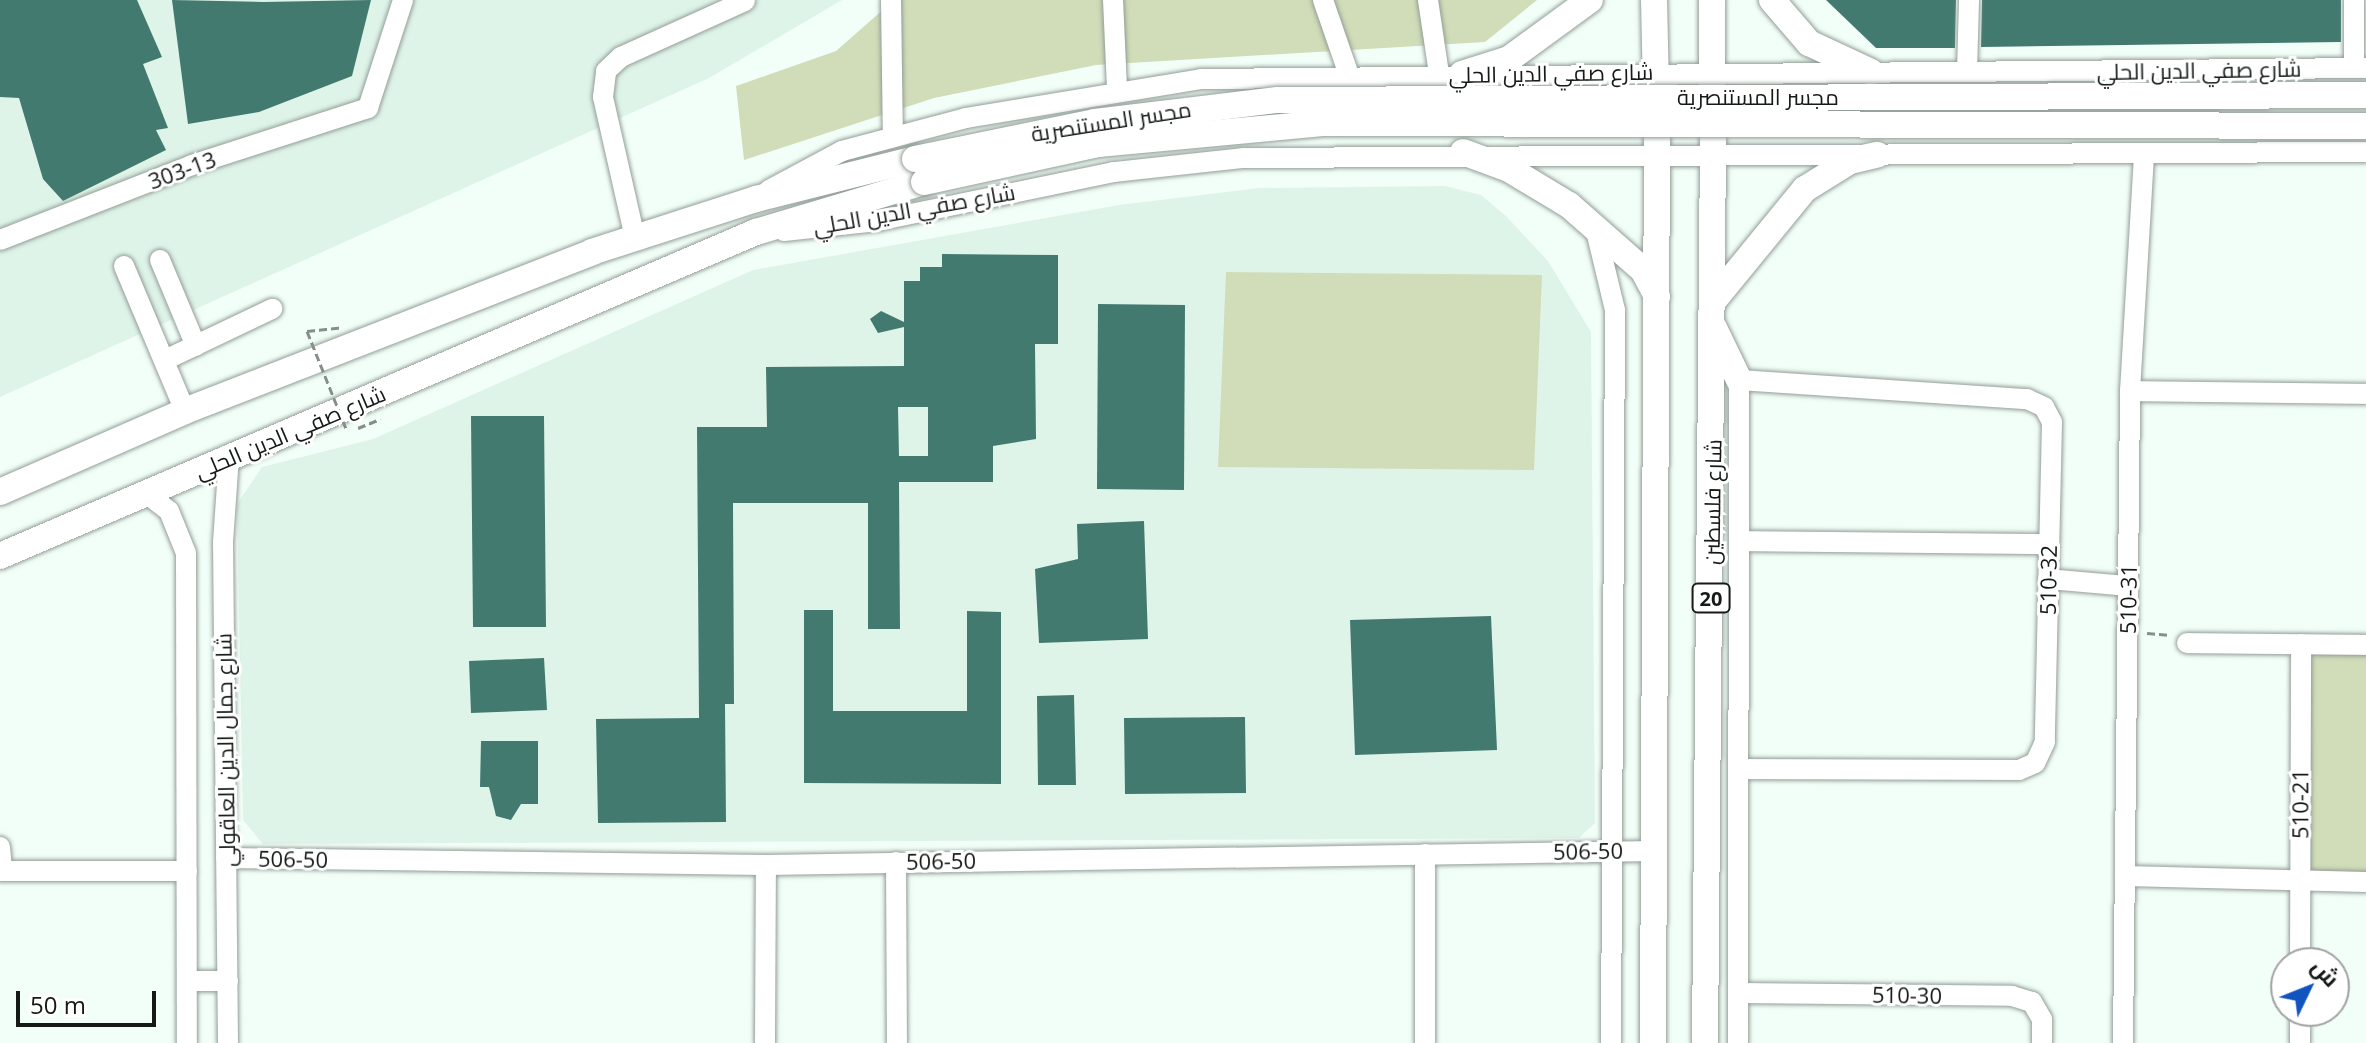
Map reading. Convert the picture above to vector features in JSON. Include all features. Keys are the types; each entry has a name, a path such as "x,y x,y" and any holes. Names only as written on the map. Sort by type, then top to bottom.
{"main road":[{"path":"1654,0 1656,79"},
{"path":"1712,0 1712,80"},
{"path":"1772,0 1809,43 1871,72"},
{"path":"1450,74 1509,59 1577,6"},
{"name":"مجسر المستنصرية","path":"919,170 1059,127 1278,100 2366,95"},
{"name":"مجسر المستنصرية","path":"919,170 1143,137 1323,123 2366,126"},
{"name":"شارع فلسطين","path":"1705,1043 1714,328 1713,145"},
{"path":"1653,1043 1660,301 1657,146"},
{"path":"1463,152 1509,169 1593,224 1643,270 1660,301"},
{"path":"1714,300 1805,189 1826,172 1877,155"},
{"name":"شارع صفي الدين الحلي","path":"0,492 185,411 635,238 756,199 919,170"},
{"name":"شارع صفي الدين الحلي","path":"0,556 756,232 919,170"},
{"path":"1714,328 1739,380"}],"street":[{"name":"303-13","path":"0,240 192,165 368,108 403,0"},
{"path":"891,0 893,136"},
{"path":"1113,0 1117,88"},
{"path":"1323,0 1349,75"},
{"path":"1428,0 1450,74"},
{"path":"1967,72 1969,0"},
{"path":"2354,0 2360,68"},
{"path":"635,238 603,97 606,71 621,57 745,1"},
{"name":"شارع صفي الدين الحلي","path":"756,199 820,161 893,136 1117,88 1237,77 1450,74 1712,80 1871,72 2360,68"},
{"path":"1237,77 1257,92"},
{"path":"1243,158 1259,143"},
{"name":"شارع صفي الدين الحلي","path":"756,232 877,221 1114,172 1243,158 1713,145 1877,155 2144,156 2366,152"},
{"name":"510-31","path":"2123,1043 2130,391 2144,156"},
{"path":"1593,224 1615,310 1611,1043"},
{"path":"160,260 196,346"},
{"path":"124,266 185,411"},
{"path":"165,360 272,309"},
{"path":"1738,1043 1739,380"},
{"name":"510-32","path":"1739,380 2027,399 2044,407 2052,422 2045,742 2035,763 2019,770 1739,769"},
{"path":"2130,391 2366,394"},
{"name":"شارع جمال الدين العاقولي","path":"228,1043 224,620 229,457"},
{"name":"شارع جمال الدين العاقولي","path":"146,493 169,511 184,538 187,1043"},
{"path":"1739,541 2049,544"},
{"path":"2048,579 2128,586"},
{"path":"186,621 224,620"},
{"path":"2187,643 2366,645"},
{"name":"510-21","path":"2300,947 2301,644"},
{"path":"187,690 224,689"},
{"path":"0,847 1,871 187,871"},
{"name":"506-50","path":"226,858 766,865 1655,851"},
{"path":"1425,854 1425,1043"},
{"path":"896,862 897,1043"},
{"path":"765,1043 766,865"},
{"path":"2125,876 2366,882"},
{"path":"187,981 228,981"},
{"name":"510-30","path":"1738,993 2012,996 2032,1002 2042,1019 2042,1043"}],"path":[{"path":"341,322 307,331 347,431 382,423"},
{"path":"2127,631 2187,643"}],"shaded area":[{"path":"0,0 842,0 709,78 0,397"},
{"path":"1445,186 1481,195 1506,216 1548,261 1591,332 1595,823 1579,838 263,844 243,820 237,504 262,467 373,439 753,270 1119,205 1259,188"}],"green space":[{"path":"894,0 1537,0 1485,42 1096,65 934,98 744,160 736,86 836,51"},
{"path":"1226,272 1542,275 1534,470 1218,467"},
{"path":"2301,644 2366,645 2366,882 2299,880"}],"building":[{"path":"0,0 137,0 162,57 143,64 168,128 156,130 166,150 63,201 43,179 19,98 0,97"},
{"path":"172,0 371,0 352,76 259,112 188,124"},
{"path":"1826,0 1956,0 1955,48 1876,48"},
{"path":"1982,0 2341,0 2341,42 1981,47"},
{"path":"942,254 1058,255 1058,344 1035,344 1036,439 993,446 993,482 899,482 900,629 868,629 868,503 733,503 734,704 725,704 726,822 598,823 596,719 699,718 697,427 767,427 766,367 904,366 904,327 878,333 870,319 881,311 904,322 904,281 920,281 920,267 942,267","holes":["898,407 928,407 928,456 899,456"]},
{"path":"1098,304 1185,305 1184,490 1097,489"},
{"path":"471,416 544,416 546,627 473,627"},
{"path":"1144,521 1148,639 1039,643 1035,569 1078,559 1077,524"},
{"path":"804,610 833,610 833,711 967,711 967,611 1001,612 1001,784 804,783"},
{"path":"1491,616 1497,750 1355,755 1350,620"},
{"path":"544,658 547,710 471,713 469,661"},
{"path":"1074,695 1076,785 1038,785 1037,696"},
{"path":"1245,717 1246,793 1125,794 1124,718"},
{"path":"481,741 538,741 538,804 521,804 511,820 496,816 489,787 480,787"}]}
